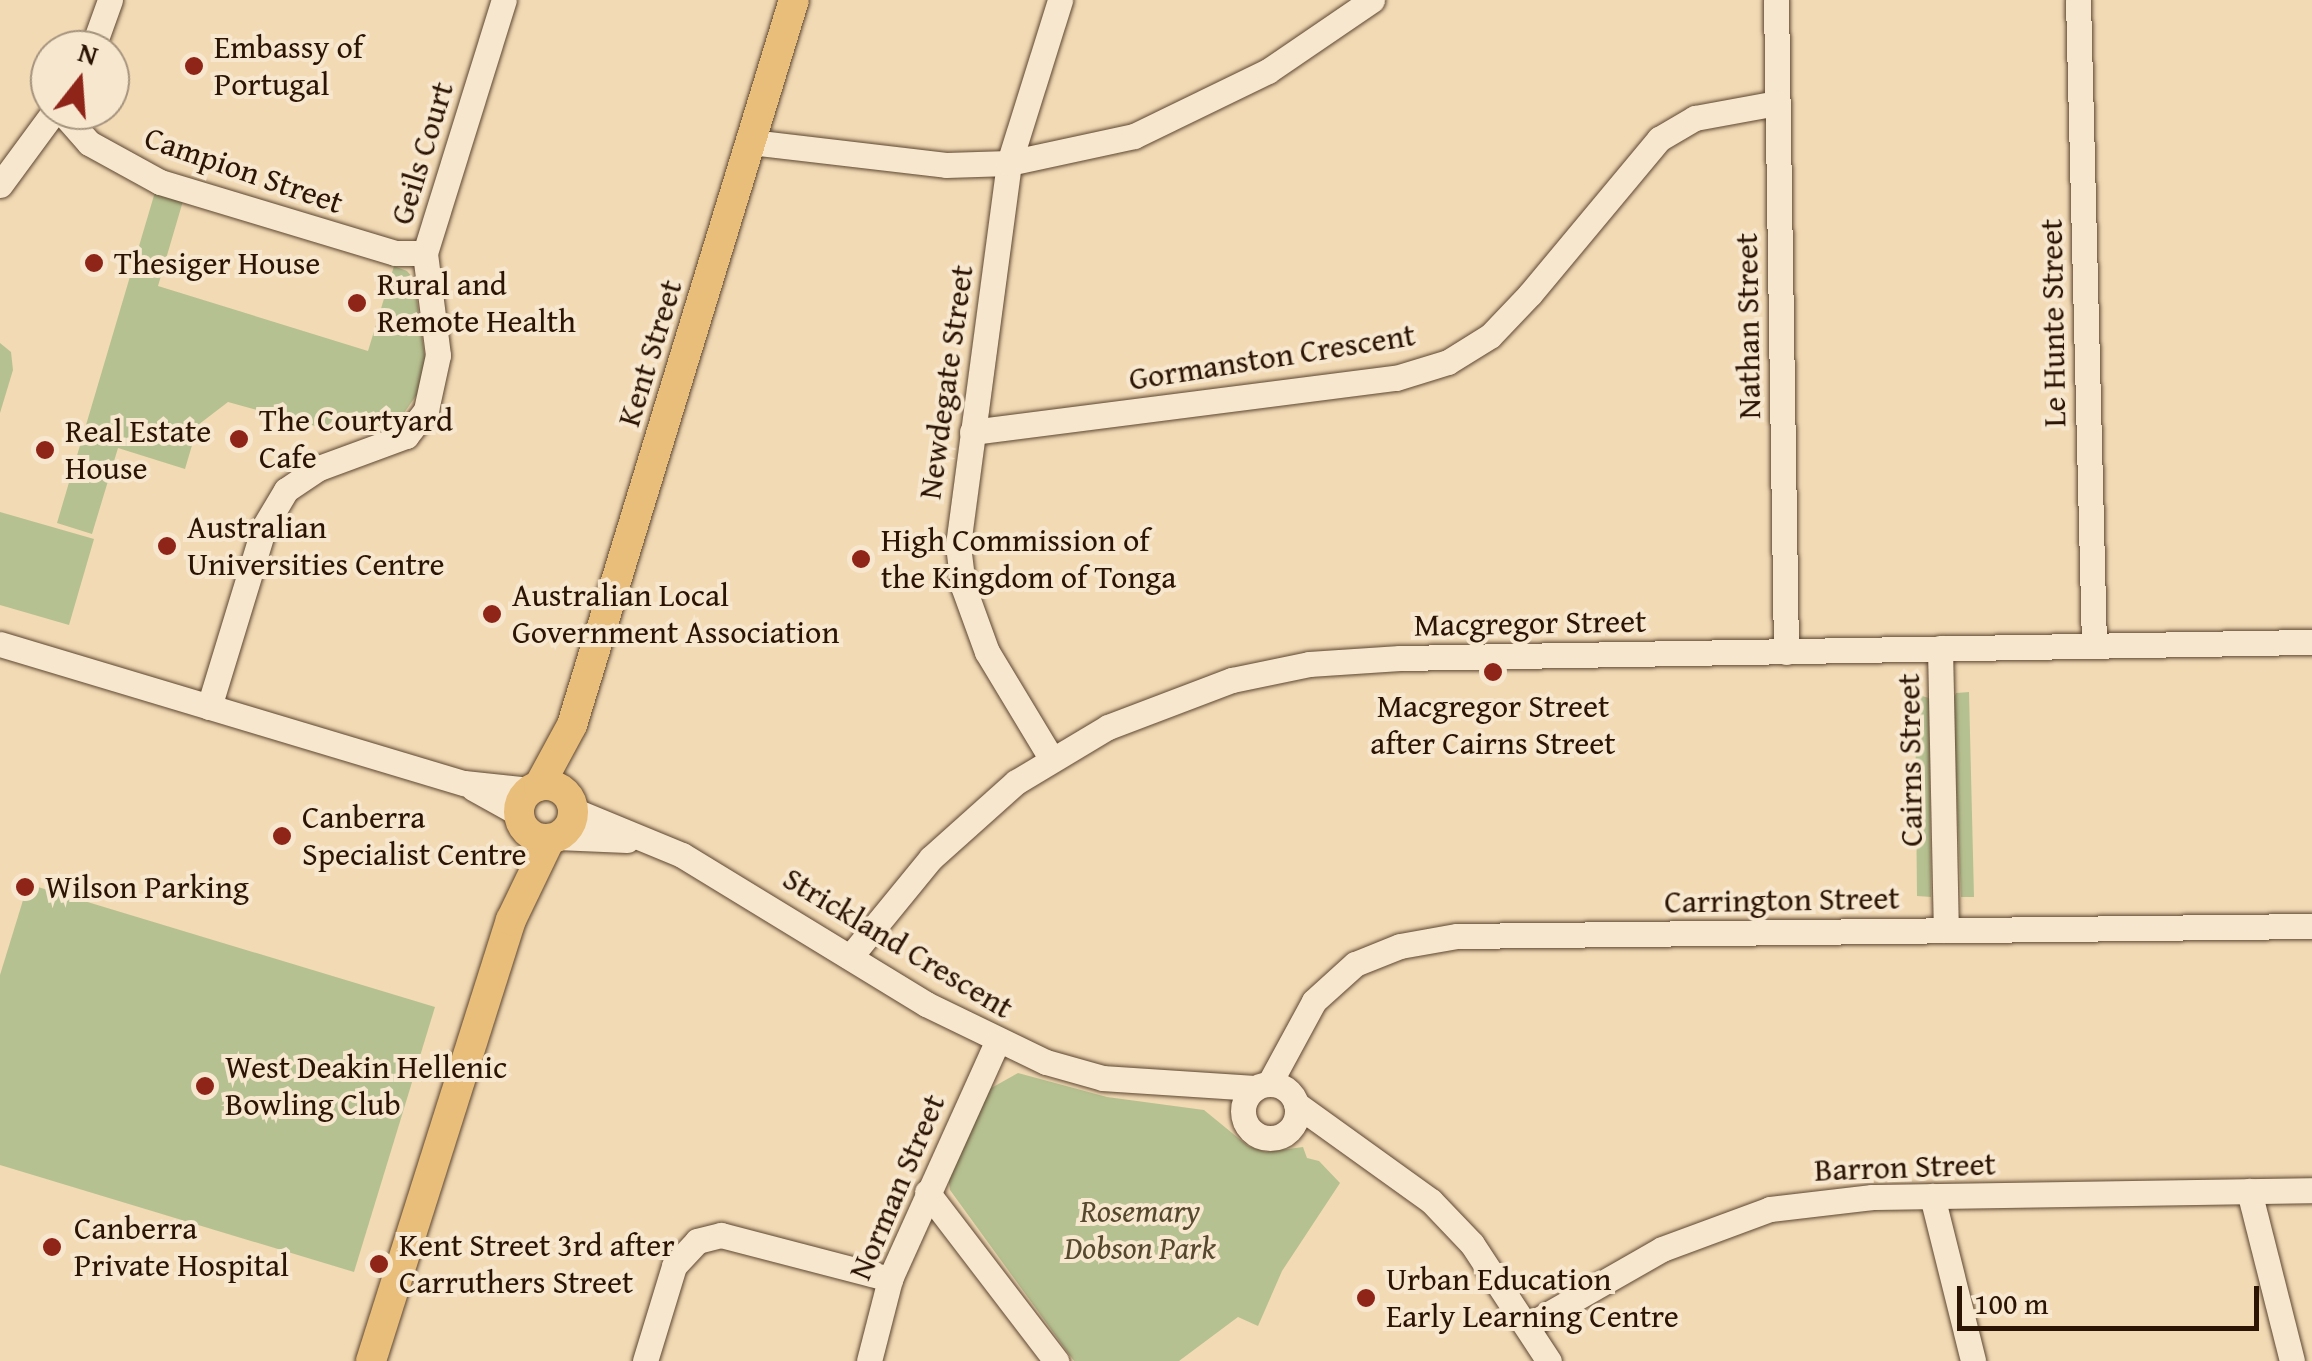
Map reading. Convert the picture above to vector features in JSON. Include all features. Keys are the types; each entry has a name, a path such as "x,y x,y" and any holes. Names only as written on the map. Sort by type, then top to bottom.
{"main road":[{"name":"Kent Street","path":"511,920 527,803 572,726 794,0"},
{"name":"Kent Street","path":"371,1361 511,920 571,804 572,726"},
{"path":"554,838 532,836 527,803 556,786 571,804"},
{"name":"Kent Street","path":"358,1361 382,1322"}],"street":[{"path":"99,30 110,0"},
{"name":"Geils Court","path":"209,707 264,527 286,490 319,468 406,436 426,410 438,355 426,253 504,0"},
{"name":"Newdegate Street","path":"1051,758 1003,685 963,586 958,545 1009,163 1060,0"},
{"path":"751,142 874,160 1009,163 1134,136 1197,111 1372,0"},
{"name":"Nathan Street","path":"1776,0 1786,652"},
{"name":"Le Hunte Street","path":"2078,0 2094,645"},
{"name":"Gormanston Crescent","path":"972,432 1396,378 1448,362 1490,336 1530,294 1658,139 1694,118 1777,104"},
{"path":"0,185 42,130"},
{"name":"Campion Street","path":"76,130 88,143 160,182 394,253 426,253"},
{"name":"Macgregor Street","path":"850,956 957,831 1051,758 1164,702 1309,664 2312,642"},
{"path":"0,644 527,803"},
{"name":"Cairns Street","path":"1940,648 1946,930"},
{"name":"Strickland Crescent","path":"571,804 737,884 997,1042 1103,1078 1188,1088 1278,1092"},
{"name":"Strickland Crescent","path":"554,838 642,841"},
{"name":"Carrington Street","path":"1278,1092 1295,1040 1314,1000 1355,964 1400,946 1457,936 2312,926"},
{"name":"Norman Street","path":"868,1361 890,1279 997,1042"},
{"name":"Strickland Crescent","path":"1188,1088 1265,1138 1287,1132"},
{"path":"1246,1123 1244,1105 1278,1092"},
{"path":"1278,1092 1287,1132 1341,1139"},
{"path":"1278,1092 1431,1201 1472,1244 1549,1361"},
{"name":"Barron Street","path":"1528,1325 1662,1249 1722,1223 1822,1200 2312,1190"},
{"path":"2249,1191 2292,1361"},
{"path":"927,1192 1056,1361"},
{"path":"1932,1196 1973,1361"},
{"path":"645,1361 674,1266 697,1241 721,1236 890,1279"}],"green space":[{"path":"155,192 183,201 158,286 368,351 394,266 407,271 414,279 425,358 420,390 402,416 379,429 337,432 228,402 198,425 185,469 118,448 92,534 57,523"},
{"path":"0,343 11,352 13,370 0,413"},
{"path":"0,512 94,539 69,625 0,605"},
{"path":"1969,692 1974,897 1961,897 1953,700 1956,693"},
{"path":"1915,694 1929,698 1931,897 1917,896"},
{"name":"West Deakin Hellenic Bowling Club","path":"28,884 435,1007 354,1272 0,1165 0,975"},
{"name":"Rosemary Dobson Park","path":"1018,1073 1107,1097 1204,1110 1248,1146 1266,1152 1303,1147 1307,1158 1319,1161 1340,1183 1282,1271 1258,1326 1238,1317 1179,1361 1074,1361 950,1190 948,1175 986,1091"}],"place":[{"name":"Embassy of Portugal","path":"194,66"},
{"name":"Thesiger House","path":"94,263"},
{"name":"Rural and Remote Health","path":"357,303"},
{"name":"The Courtyard Cafe","path":"239,439"},
{"name":"Real Estate House","path":"45,450"},
{"name":"Australian Universities Centre","path":"167,546"},
{"name":"High Commission of the Kingdom of Tonga","path":"861,559"},
{"name":"Australian Local Government Association","path":"492,614"},
{"name":"Macgregor Street after Cairns Street","path":"1493,672"},
{"name":"Canberra Specialist Centre","path":"282,836"},
{"name":"Wilson Parking","path":"25,887"},
{"name":"West Deakin Hellenic Bowling Club","path":"205,1086"},
{"name":"Canberra Private Hospital","path":"52,1247"},
{"name":"Kent Street 3rd after Carruthers Street","path":"379,1264"},
{"name":"Urban Education Early Learning Centre","path":"1366,1298"}]}
